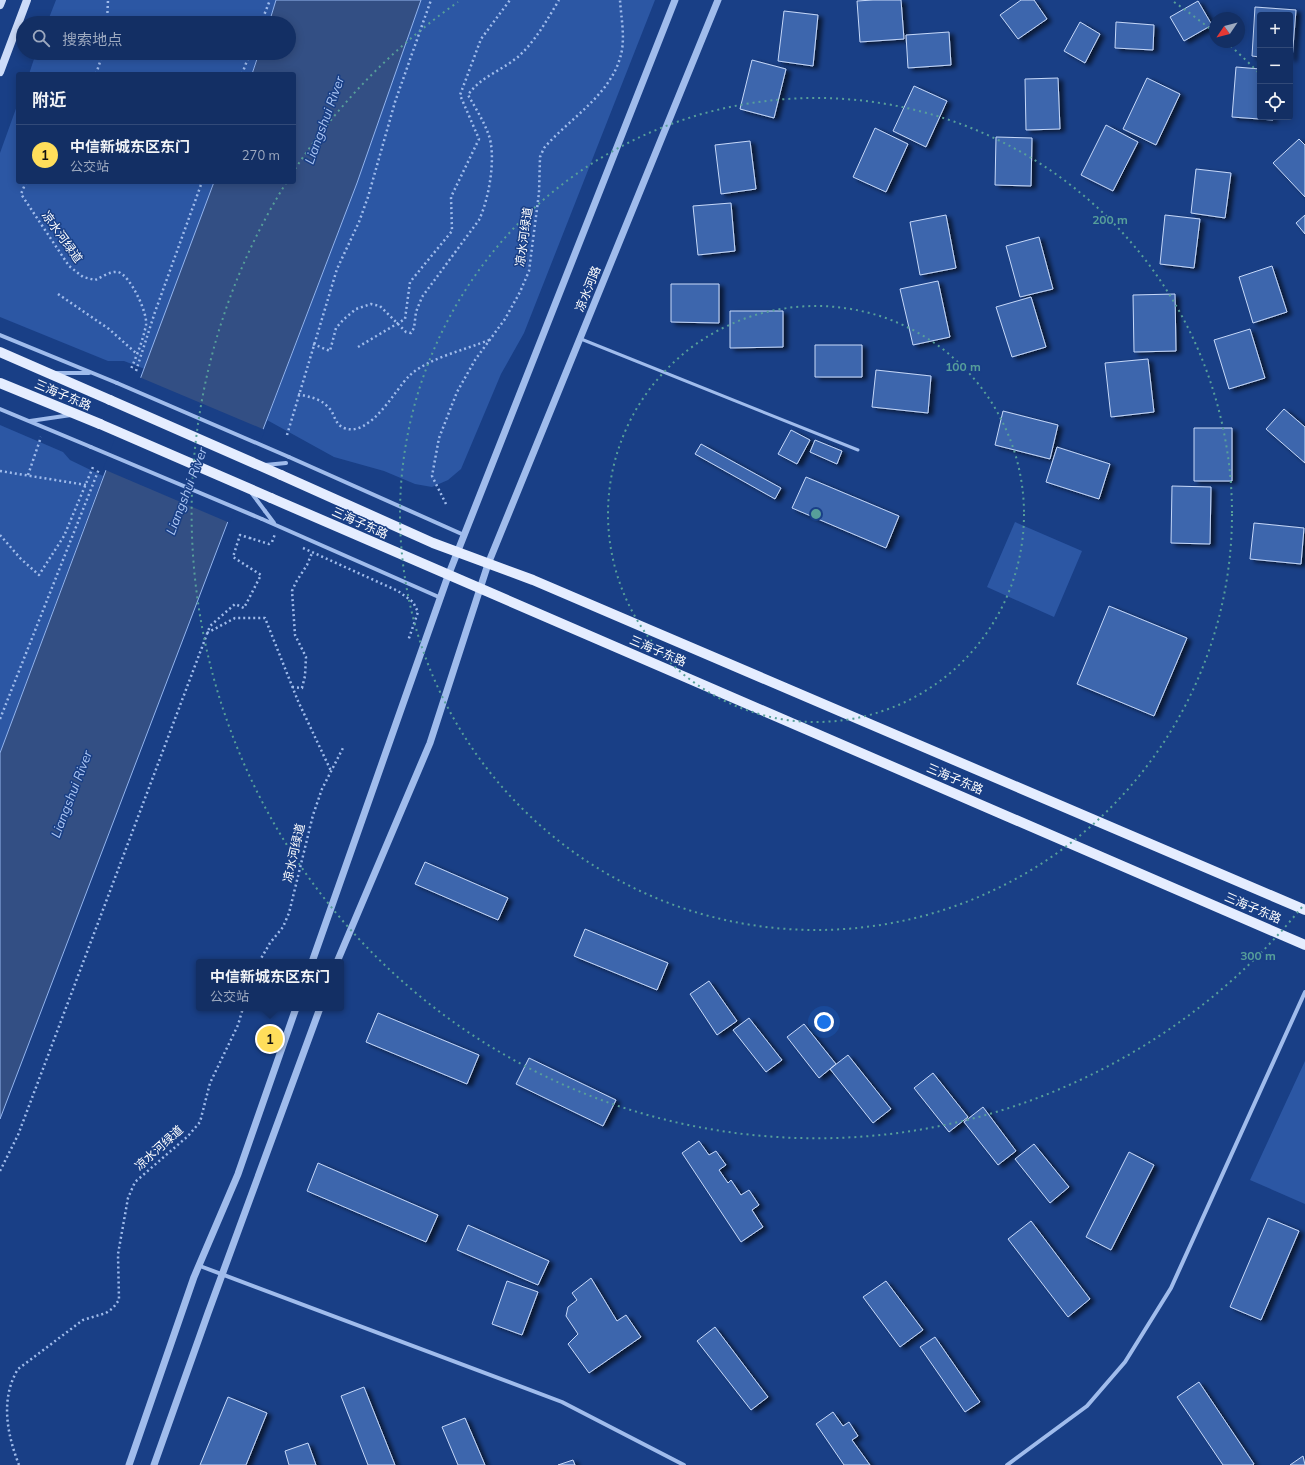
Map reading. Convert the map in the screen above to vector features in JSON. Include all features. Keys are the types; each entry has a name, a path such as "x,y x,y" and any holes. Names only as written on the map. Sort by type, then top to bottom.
{"main road":[{"path":"0,5 2,0"},
{"path":"21,16 27,0"},
{"path":"0,72 16,29"},
{"name":"三海子东路","path":"0,352 433,543 533,580 1305,910"},
{"name":"三海子东路","path":"0,383 100,424 448,576 479,587 1305,944"}],"street":[{"name":"凉水河路","path":"313,959 457,552 675,0"},
{"name":"凉水河路","path":"338,959 430,743 479,587 488,564 718,0"},
{"path":"0,335 117,383 289,457 464,535"},
{"path":"48,372 92,373"},
{"path":"0,409 262,518 441,598"},
{"path":"30,421 76,414"},
{"path":"258,465 299,462"},
{"path":"247,488 274,524"},
{"path":"1007,1465 1087,1406 1125,1362 1171,1288 1305,992"},
{"path":"129,1465 194,1277 238,1174 295,1011"},
{"path":"154,1465 319,1011"},
{"path":"200,1266 562,1402 684,1465"}],"lane":[{"path":"579,339 858,450"}],"path":[{"path":"107,16 108,0"},
{"path":"264,16 270,0"},
{"path":"287,435 313,344 337,269 359,222 368,197 395,102 431,0"},
{"path":"358,347 405,319 410,282 452,231 452,197 479,139 460,95 481,39 510,0"},
{"path":"313,344 330,351 336,328 356,309 371,304 380,306 406,332 411,333 414,328 416,312 422,297 470,232 485,207 492,150 489,134 468,95 473,86 503,69 520,56 547,23 559,0"},
{"name":"凉水河绿道","path":"446,504 432,476 439,438 457,392 475,360 513,306 530,271 539,193 540,157 544,148 597,96 609,80 620,58 623,41 620,0"},
{"path":"97,72 101,60"},
{"path":"243,72 247,60"},
{"name":"凉水河绿道","path":"25,184 21,194 68,266 83,277 95,280 112,272 120,272 126,276 143,307 146,323 131,369"},
{"path":"136,371 154,312 201,184"},
{"path":"58,294 109,329 137,354"},
{"path":"298,394 320,400 330,408 336,422 344,429 357,428 369,422 385,408 408,376 421,366 489,340"},
{"path":"28,475 41,437"},
{"path":"0,535 21,559 39,575 64,536 93,467"},
{"path":"0,719 99,469"},
{"path":"0,471 86,484"},
{"path":"270,531 282,537"},
{"path":"250,534 250,539"},
{"path":"0,1171 18,1135 210,626 235,604 244,608 261,575 233,557 240,535 269,544 272,542 275,534"},
{"path":"300,547 398,591 413,602 418,612 408,642"},
{"path":"292,687 302,688 306,670 306,657 295,635 292,591 312,553"},
{"path":"207,634 235,618 265,618 292,687 332,772"},
{"name":"凉水河绿道","path":"261,959 270,943 283,927 289,913 313,815 322,789 344,746"},
{"name":"凉水河绿道","path":"19,1465 9,1438 5,1415 9,1387 12,1378 18,1369 83,1320 106,1313 113,1308 119,1300 118,1254 128,1198 135,1182 188,1136 200,1122 210,1083 238,1025 242,1011"}],"shaded area":[{"path":"56,0 276,0 271,16 50,16"},
{"path":"421,0 655,0 524,333 501,374 461,469 448,480 432,487 415,484 384,471 334,457 267,420 357,183"},
{"path":"34,60 257,60 253,72 30,72"},
{"path":"16,109 16,184 213,184 145,369 124,361 108,361 0,317 0,153"},
{"path":"0,425 63,452 70,460 103,476 0,753"},
{"path":"1015,522 1082,551 1054,617 987,587"},
{"path":"1305,1061 1305,1204 1250,1180"}],"water":[{"name":"Liangshui River","path":"276,0 421,0 357,183 0,1119 0,753 213,184 296,184 296,72 253,72 257,60 296,60 296,16 271,16"}],"pier":[{"path":"139,377 265,430 230,523 103,469"}],"building":[{"path":"901,0 904,39 860,42 857,1"},
{"path":"1021,0 1034,0 1047,19 1018,39 1000,15"},
{"path":"1198,1 1209,20 1209,27 1184,41 1170,17"},
{"path":"1255,7 1296,10 1293,47 1293,12 1257,12 1257,57 1252,56"},
{"path":"784,11 818,15 813,66 778,61"},
{"path":"1080,22 1100,34 1085,63 1064,51"},
{"path":"1116,22 1154,25 1153,50 1115,48"},
{"path":"949,32 951,65 908,68 906,35"},
{"path":"752,60 786,69 774,118 740,109"},
{"path":"1236,67 1257,69 1257,119 1232,117"},
{"path":"1058,78 1060,129 1026,130 1025,79"},
{"path":"1147,78 1180,94 1156,145 1123,129"},
{"path":"914,86 947,101 926,147 893,131"},
{"path":"1106,125 1138,142 1113,191 1081,175"},
{"path":"875,128 908,144 886,192 853,177"},
{"path":"996,137 1032,138 1031,186 995,185"},
{"path":"1299,139 1305,145 1305,197 1273,163"},
{"path":"750,141 756,189 721,194 715,145"},
{"path":"1196,169 1231,173 1225,218 1191,213"},
{"path":"731,203 735,251 698,255 693,206"},
{"path":"946,215 956,268 920,275 910,222"},
{"path":"1165,215 1200,219 1194,268 1160,264"},
{"path":"1305,215 1305,234 1296,223"},
{"path":"1039,237 1053,289 1020,297 1006,246"},
{"path":"1272,266 1287,312 1253,323 1239,277"},
{"path":"938,281 950,337 913,345 900,289"},
{"path":"671,284 719,284 719,323 671,322"},
{"path":"1175,294 1176,351 1134,352 1133,295"},
{"path":"1031,297 1046,347 1012,357 996,307"},
{"path":"730,311 783,311 783,347 730,348"},
{"path":"1250,329 1265,378 1229,389 1214,340"},
{"path":"815,345 862,345 862,377 815,377"},
{"path":"1148,359 1154,412 1111,417 1105,363"},
{"path":"876,370 931,376 928,413 872,407"},
{"path":"1284,409 1305,427 1305,463 1266,429"},
{"path":"1003,411 1058,425 1050,459 995,445"},
{"path":"1194,428 1232,428 1232,481 1194,481"},
{"path":"791,430 810,440 797,464 778,454"},
{"path":"815,440 842,451 837,464 810,452"},
{"path":"701,444 781,488 775,499 695,454"},
{"path":"1057,447 1110,464 1099,499 1046,482"},
{"path":"806,477 899,516 886,548 792,508"},
{"path":"1172,486 1211,487 1210,544 1171,543"},
{"path":"1254,523 1304,528 1301,564 1250,559"},
{"path":"1109,606 1187,638 1154,716 1077,684"},
{"path":"425,862 508,898 498,920 415,884"},
{"path":"585,929 668,963 657,990 574,956"},
{"path":"709,981 737,1021 717,1035 690,994"},
{"path":"378,1013 479,1055 467,1084 366,1042"},
{"path":"749,1018 782,1060 766,1072 733,1030"},
{"path":"804,1024 836,1064 819,1078 787,1037"},
{"path":"848,1055 891,1109 873,1123 830,1069"},
{"path":"529,1058 616,1100 603,1126 516,1084"},
{"path":"933,1073 968,1117 949,1132 914,1088"},
{"path":"983,1107 1016,1151 998,1165 964,1122"},
{"path":"699,1141 709,1155 716,1151 726,1165 719,1170 728,1183 731,1180 741,1195 749,1190 759,1205 752,1210 763,1227 741,1242 682,1153"},
{"path":"1034,1144 1069,1187 1050,1203 1015,1159"},
{"path":"1129,1152 1154,1165 1111,1250 1086,1237"},
{"path":"318,1163 438,1215 426,1242 307,1191"},
{"path":"1268,1218 1299,1231 1261,1320 1230,1307"},
{"path":"1031,1221 1090,1299 1068,1317 1008,1239"},
{"path":"468,1225 549,1261 538,1285 457,1250"},
{"path":"591,1278 617,1321 626,1315 641,1337 589,1373 568,1344 578,1334 566,1316 568,1307 577,1300 572,1293"},
{"path":"507,1281 538,1292 522,1335 492,1324"},
{"path":"886,1281 923,1330 900,1347 863,1297"},
{"path":"715,1327 768,1397 751,1410 697,1341"},
{"path":"935,1337 980,1402 965,1412 920,1347"},
{"path":"1199,1382 1254,1464 1253,1465 1223,1465 1177,1397"},
{"path":"364,1387 395,1465 368,1465 341,1396"},
{"path":"228,1397 267,1413 246,1465 200,1465"},
{"path":"833,1412 843,1426 849,1422 858,1436 852,1440 870,1465 844,1465 816,1424"},
{"path":"465,1418 485,1465 458,1465 442,1427"},
{"path":"308,1443 316,1465 289,1465 285,1451"},
{"path":"1303,1456 1305,1465 1290,1465"},
{"path":"573,1460 575,1465 558,1465"}],"place":[{"name":"中信新城东区东门","path":"270,1039"}]}
